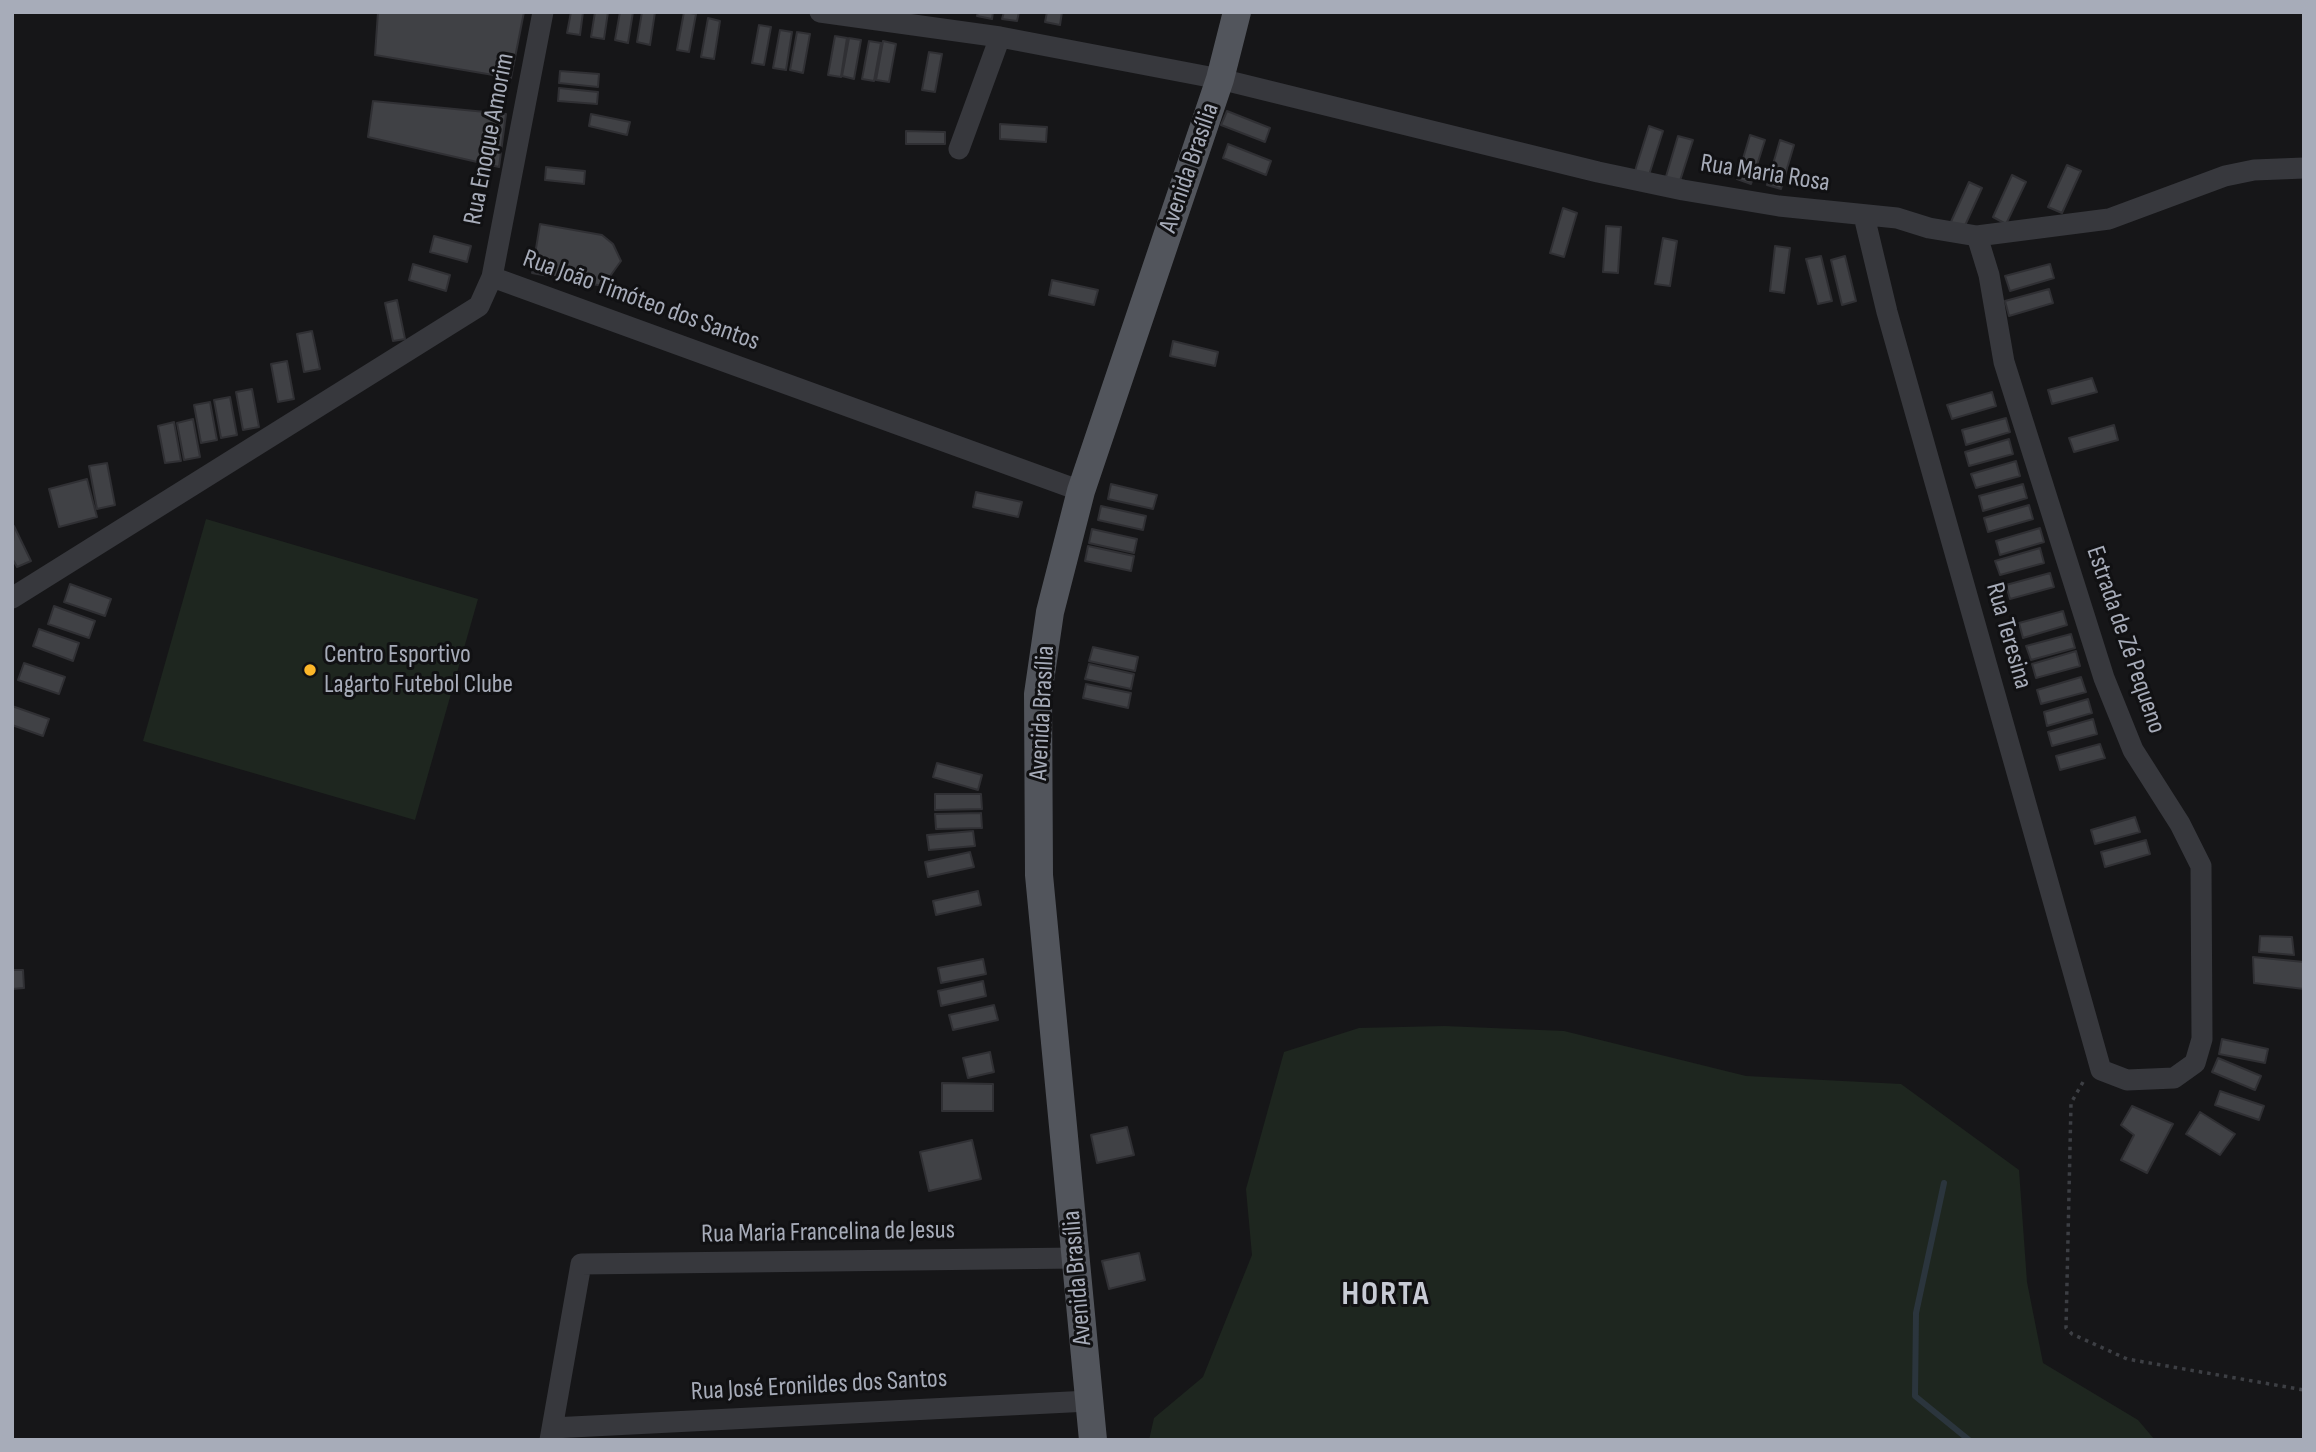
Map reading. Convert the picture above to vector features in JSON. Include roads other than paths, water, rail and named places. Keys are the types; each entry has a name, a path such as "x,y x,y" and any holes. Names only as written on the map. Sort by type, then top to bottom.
{"main road":[{"name":"Avenida Brasília","path":"1093,1440 1039,874 1038,694 1050,612 1081,491 1220,79 1237,12"}],"street":[{"name":"Rua Enoque Amorim","path":"492,277 543,12"},
{"name":"Rua Maria Rosa","path":"820,12 1000,37 1220,79 1610,174 1779,206 1897,218 1928,228 1977,236 2109,219 2225,176 2254,170 2304,168"},
{"path":"959,149 1000,37"},
{"name":"Rua Teresina","path":"1864,216 1887,312 2101,1070"},
{"name":"Estrada de Zé Pequeno","path":"1977,236 1989,275 2004,362 2104,678 2133,750 2186,833 2203,873 2203,1018 2202,1039 2195,1063 2174,1079 2163,1080 2127,1080 2101,1070"},
{"name":"Rua João Timóteo dos Santos","path":"12,598 450,327 479,306 492,277 1081,491"},
{"name":"Rua Maria Francelina de Jesus","path":"551,1434 581,1264 1076,1258"},
{"name":"Rua José Eronildes dos Santos","path":"551,1434 1089,1401"}],"waterway":[{"path":"1944,1183 1916,1313 1915,1396 1969,1440"}],"place":[{"name":"Centro Esportivo Lagarto Futebol Clube","path":"310,670"}],"district":[{"name":"HORTA","path":"1386,1296"}]}
